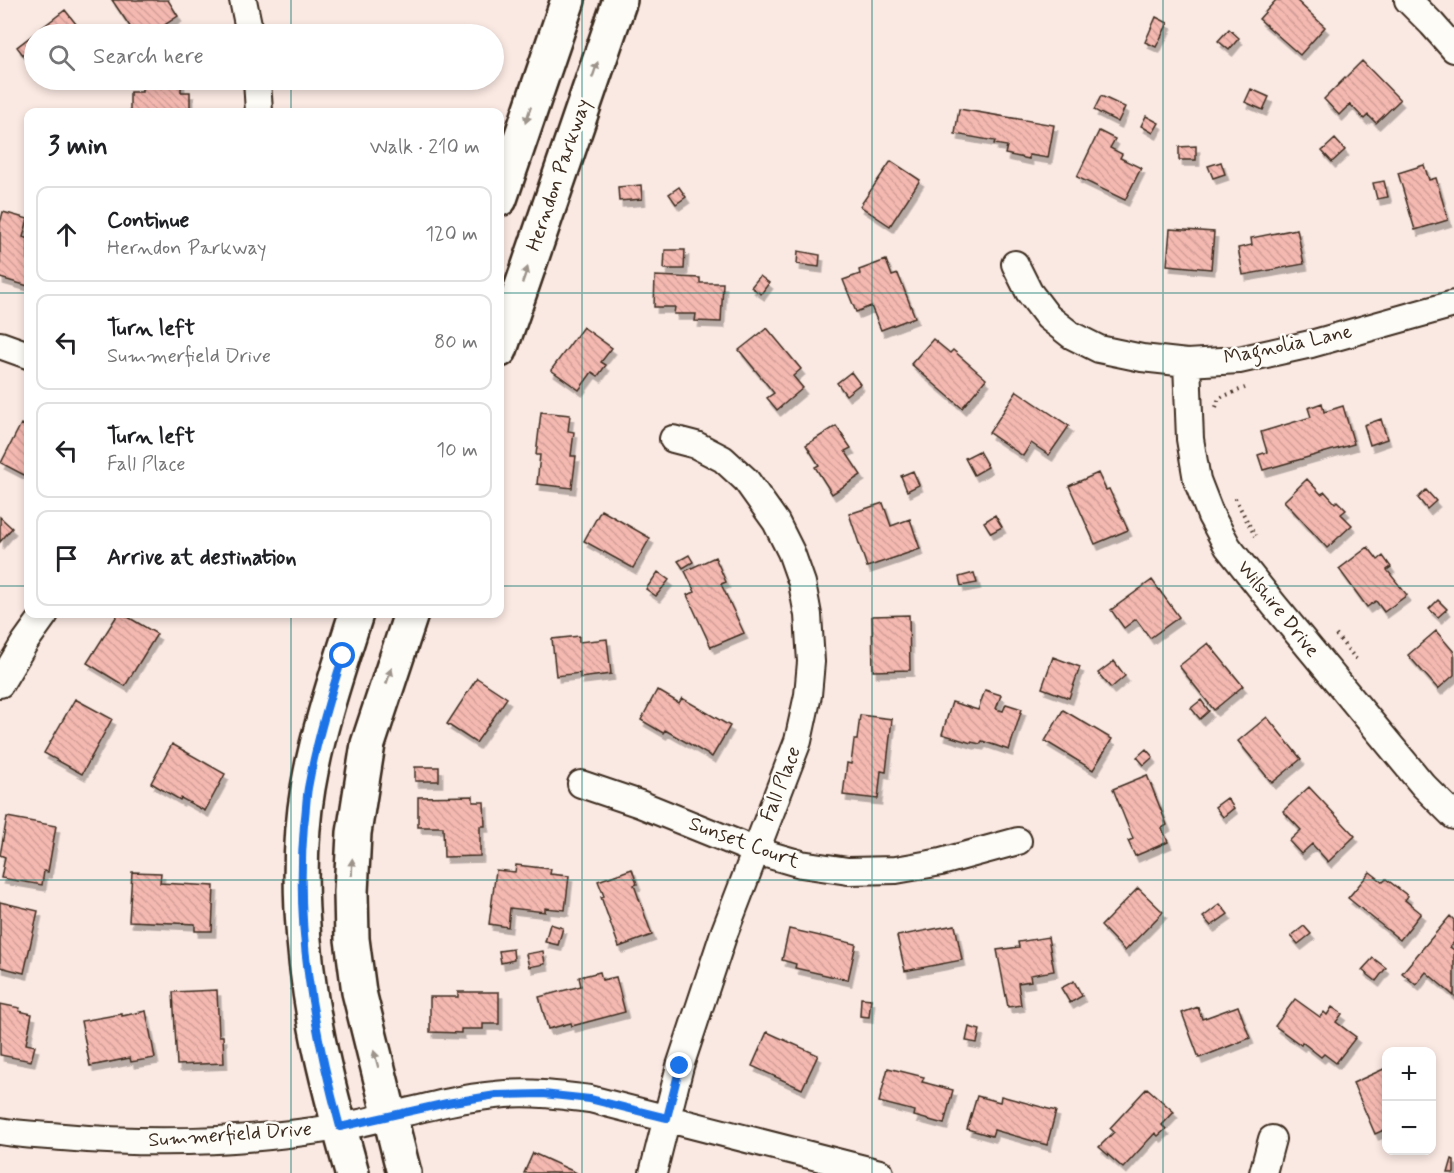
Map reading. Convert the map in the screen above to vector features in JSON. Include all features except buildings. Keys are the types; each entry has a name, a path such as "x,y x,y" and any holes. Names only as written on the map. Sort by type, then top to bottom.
{"main road":[{"path":"504,187 568,0"},
{"name":"Herndon Parkway","path":"504,338 620,0"},
{"path":"352,1173 325,1068 312,1005 301,884 302,846 308,790 317,743 355,618"},
{"path":"404,1173 359,992 352,939 352,868 354,833 368,744 410,618"}],"street":[{"path":"243,0 248,24"},
{"path":"1408,0 1454,49"},
{"path":"258,90 259,108"},
{"name":"Magnolia Lane","path":"1016,264 1035,300 1048,316 1071,335 1099,349 1142,358 1187,363 1239,360 1311,344 1454,304"},
{"path":"0,345 24,354"},
{"name":"Wilshire Drive","path":"1187,363 1190,439 1197,480 1210,516 1228,547 1423,785 1454,816"},
{"name":"Fall Place","path":"653,1173 680,1066 701,1001 723,936 798,741 808,694 811,662 808,615 802,583 791,552 776,522 746,480 723,459 696,445 673,439"},
{"path":"0,684 42,618"},
{"name":"Sunset Court","path":"581,784 640,804 756,851 801,864 848,871 896,870 941,862 1018,841"},
{"name":"Summerfield Drive","path":"0,1131 101,1140 173,1142 289,1134 340,1127 447,1103 496,1095 543,1094 590,1099 880,1173"},
{"path":"1263,1173 1272,1139"}],"path":[{"path":"1215,410 1219,398 1245,388"},
{"path":"1234,497 1260,544"},
{"path":"1331,628 1360,664"}],"route":[{"path":"343,656 317,743 308,790 302,846 301,884 308,982 325,1068 340,1127 447,1103 496,1095 543,1094 590,1099 667,1118 680,1066"}]}
